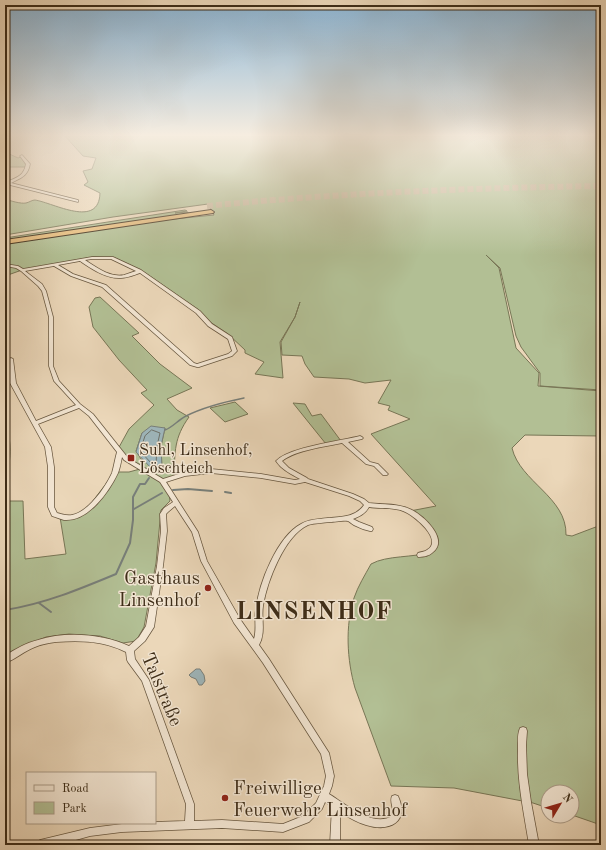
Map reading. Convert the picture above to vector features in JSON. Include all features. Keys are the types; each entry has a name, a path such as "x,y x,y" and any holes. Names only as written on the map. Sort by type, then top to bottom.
{"highway":[{"path":"5,237 102,220 209,209 5,242"}],"street":[{"path":"6,184 22,176"},
{"path":"6,184 77,200"},
{"path":"22,270 81,260 112,258 140,271 198,312 210,324 230,338 235,351 230,355 197,366 192,364 104,286 72,275 55,265"},
{"path":"81,260 96,269 113,276 122,277 140,271"},
{"path":"5,265 17,267 22,270 40,285 44,291 51,317 51,366 58,381 79,406 91,415 120,452 133,464 162,481 195,532 204,561 237,621 325,753 330,776 324,796 319,806 306,819 283,828 222,824 122,828 97,831 40,845"},
{"path":"11,360 13,383 43,436 49,452 51,507 54,514 63,518 82,514 92,506 114,475 120,452"},
{"path":"35,423 79,406"},
{"path":"360,438 300,451 281,457 279,463 289,471 305,480 351,495 362,500 367,505 407,510 418,516 430,529 436,542 435,547 431,552 420,556"},
{"path":"344,442 368,464 376,465 385,474"},
{"path":"162,481 180,475 207,472 261,476 295,482 305,480"},
{"name":"Talstraße","path":"176,503 163,514 164,530 160,566 150,627 142,639 130,650 131,660 145,680 190,804 189,825"},
{"path":"254,645 259,639 259,610 269,573 288,539 299,527 321,520 349,519 366,510 367,505"},
{"path":"349,519 370,529"},
{"path":"5,660 17,652 44,640 75,638 103,640 120,645 130,650"},
{"path":"523,731 521,748 522,775 534,845"},
{"path":"324,796 361,819 375,823 388,822 395,819 398,814 395,799"},
{"path":"335,845 336,803"}],"green space":[{"path":"85,176 601,176 601,390 540,386 540,373 521,347 516,336 500,268 486,255 499,268 516,348 539,373 538,386 601,391 601,436 525,435 512,448 524,471 559,510 564,522 566,535 572,536 601,525 601,825 580,818 580,784 540,784 540,805 454,788 391,786 352,677 348,643 349,620 354,598 371,564 385,559 431,552 434,537 410,511 436,506 371,434 410,419 388,410 390,406 378,403 391,380 365,383 349,379 314,377 305,364 302,356 282,355 281,342 295,317 280,342 283,378 255,374 264,362 245,353 245,350 228,334 210,322 199,310 141,270 115,258 93,257 22,270 5,276 5,244 144,222 214,215 208,204 113,217 5,235 5,199 24,203 35,200 64,209 84,212 92,210 98,204 100,193 84,185 88,182"},
{"path":"185,210 187,211 175,213 188,212 188,214 5,241 5,238"},
{"path":"100,297 139,333 132,336 160,364 192,388 167,399 177,410 189,417 180,432 176,445 174,476 162,481 169,494 170,501 161,510 156,563 144,627 136,641 123,643 100,636 69,634 46,637 5,654 5,501 23,501 25,559 66,554 60,517 77,515 86,510 112,476 118,472 129,472 140,469 118,449 129,429 154,405 141,393 147,390 119,360 93,327 89,307 95,298","holes":["165,428 161,446 162,469 141,459 136,451 142,433"]},
{"path":"235,402 248,414 225,422 210,408"},
{"path":"293,403 305,404 312,416 321,414 341,441 326,444"},
{"path":"5,425 8,432 10,456 5,487"}],"water":[{"path":"151,426 165,428 161,446 162,469 151,468 136,452 142,433"},
{"path":"196,669 200,669 204,675 205,681 202,685 199,685 196,679 189,675"}],"waterway":[{"path":"165,430 183,418 200,410 244,398"},
{"path":"5,610 48,600 116,574 130,543 133,520 133,497 140,484 145,484 149,478"},
{"path":"173,490 188,489 212,491"},
{"path":"225,492 231,493"},
{"path":"134,509 162,493"},
{"path":"39,603 51,612"}],"tunnel":[{"path":"207,206 256,201 404,192 601,186"}],"place":[{"name":"Suhl, Linsenhof, Löschteich","path":"131,458"},
{"name":"Gasthaus Linsenhof","path":"208,588"},
{"name":"Freiwillige Feuerwehr Linsenhof","path":"225,798"}],"district":[{"name":"LINSENHOF","path":"314,611"}]}
